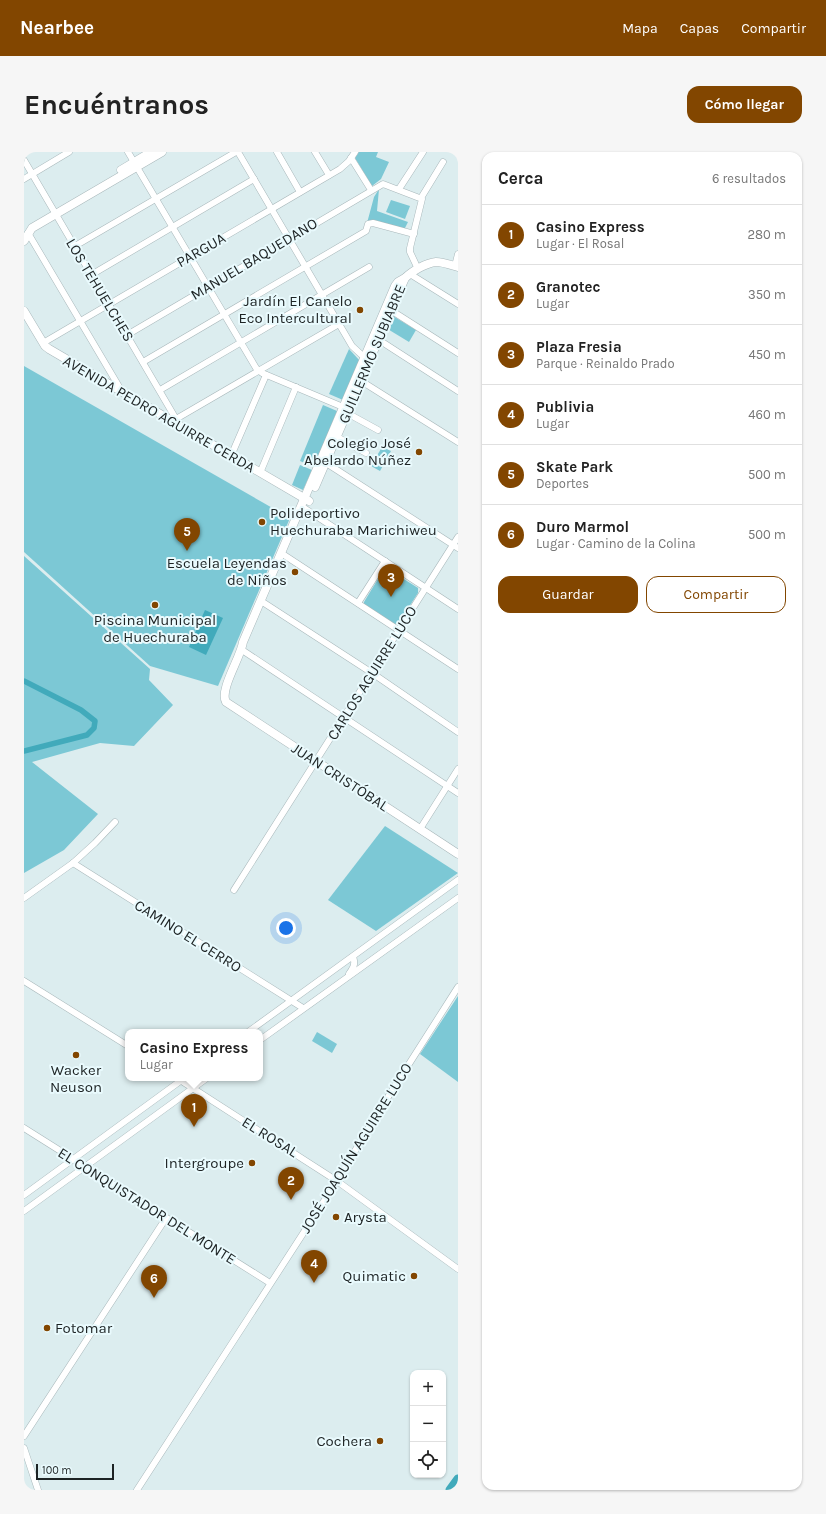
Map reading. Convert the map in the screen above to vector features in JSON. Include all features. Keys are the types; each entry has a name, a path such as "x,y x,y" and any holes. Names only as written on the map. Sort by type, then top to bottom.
{"street":[{"path":"24,179 69,152"},
{"path":"128,152 258,370 266,375 345,410 378,430"},
{"path":"136,165 151,152"},
{"path":"24,241 26,232 54,212 136,165 162,152"},
{"path":"75,246 237,152 353,347 364,357"},
{"path":"277,152 300,192"},
{"path":"315,152 329,175"},
{"path":"421,198 399,189 423,152"},
{"path":"353,155 371,190"},
{"name":"PARGUA","path":"43,342 343,167 353,155"},
{"name":"LOS TEHUELCHES","path":"24,160 160,390 175,421"},
{"path":"418,269 410,250 422,201 421,198 443,162"},
{"path":"91,275 254,179"},
{"name":"MANUEL BAQUEDANO","path":"127,335 381,184 399,189"},
{"path":"143,362 366,231 368,224 373,223 414,234"},
{"path":"26,232 122,392"},
{"path":"456,266 458,254"},
{"name":"GUILLERMO SUBIABRE","path":"358,379 364,357 388,309 408,276 418,269 434,262 456,266"},
{"path":"160,390 369,267"},
{"path":"408,276 458,304"},
{"path":"388,309 458,353"},
{"name":"GUILLERMO SUBIABRE","path":"224,699 225,690 242,650 243,642 263,603 358,379 379,340 388,309"},
{"name":"AVENIDA PEDRO AGUIRRE CERDA","path":"24,310 45,346 122,392 175,421 260,473 305,504"},
{"path":"175,421 258,370 339,324"},
{"path":"379,340 458,391"},
{"path":"231,456 266,375"},
{"path":"358,379 458,442"},
{"path":"260,473 296,387"},
{"name":"GUILLERMO SUBIABRE","path":"323,462 337,437 345,410"},
{"path":"337,437 366,453"},
{"path":"323,462 456,546"},
{"path":"305,504 385,561 458,609"},
{"name":"CARLOS AGUIRRE LUCO","path":"234,890 426,588 456,546 458,537"},
{"path":"283,554 458,669"},
{"path":"358,603 385,561"},
{"path":"263,603 458,732"},
{"path":"242,650 344,716 458,793"},
{"name":"JUAN CRISTÓBAL","path":"224,699 226,702 458,854"},
{"path":"420,829 458,769"},
{"path":"24,898 73,863 95,844 114,822"},
{"name":"CAMINO EL CERRO","path":"73,863 303,1008"},
{"path":"252,1029 458,880"},
{"path":"263,1038 458,898"},
{"path":"372,943 378,948 380,953"},
{"path":"347,977 354,965 355,961 352,958"},
{"path":"24,981 125,1044"},
{"name":"JOSÉ JOAQUÍN AGUIRRE LUCO","path":"137,1490 337,1181 374,1119 458,987"},
{"path":"24,1195 178,1081"},
{"name":"EL ROSAL","path":"184,1081 337,1181 458,1269"},
{"path":"24,1211 203,1081"},
{"name":"EL CONQUISTADOR DEL MONTE","path":"24,1128 270,1283"},
{"path":"24,1436 166,1218"},
{"path":"24,1448 38,1490"}],"shaded area":[{"path":"359,152 378,152 376,157 389,162 381,179 372,186 355,158"},
{"path":"379,189 377,211 408,222 404,230 367,223 374,197"},
{"path":"391,200 410,206 405,219 386,212"},
{"path":"393,316 416,330 409,342 386,328"},
{"path":"349,349 360,361 343,400 329,394"},
{"path":"24,366 290,518 218,686 150,666 24,552"},
{"path":"323,405 337,411 314,467 300,461"},
{"path":"382,447 391,451 380,471 371,466"},
{"path":"300,465 312,470 303,490 292,485"},
{"path":"24,556 150,669 149,680 173,705 134,746 100,743 32,762 98,814 64,850 24,873"},
{"path":"384,569 388,569 418,588 418,593 398,624 394,624 364,605 364,602"},
{"path":"205,610 223,618 206,655 189,647"},
{"path":"385,826 458,873 376,931 328,900"},
{"path":"458,996 458,1082 420,1054"},
{"path":"317,1032 337,1044 332,1053 312,1041"}],"waterway":[{"path":"24,681 81,710 95,721 94,728 87,735 24,751"},
{"path":"450,1490 458,1479"}],"place":[{"name":"Jardín El Canelo Eco Intercultural","path":"360,310"},
{"name":"Colegio José Abelardo Núñez","path":"419,452"},
{"name":"Polideportivo Huechuraba Marichiweu","path":"262,522"},
{"name":"Skate Park","path":"187,551"},
{"name":"Escuela Leyendas de Niños","path":"295,572"},
{"name":"Plaza Fresia","path":"391,597"},
{"name":"Piscina Municipal de Huechuraba","path":"155,605"},
{"name":"Wacker Neuson","path":"76,1055"},
{"name":"Casino Express","path":"194,1127"},
{"name":"Intergroupe","path":"252,1163"},
{"name":"Granotec","path":"291,1200"},
{"name":"Arysta","path":"336,1217"},
{"name":"Quimatic","path":"414,1276"},
{"name":"Publivia","path":"314,1283"},
{"name":"Duro Marmol","path":"154,1298"},
{"name":"Fotomar","path":"47,1328"},
{"name":"Cochera","path":"380,1441"}]}
